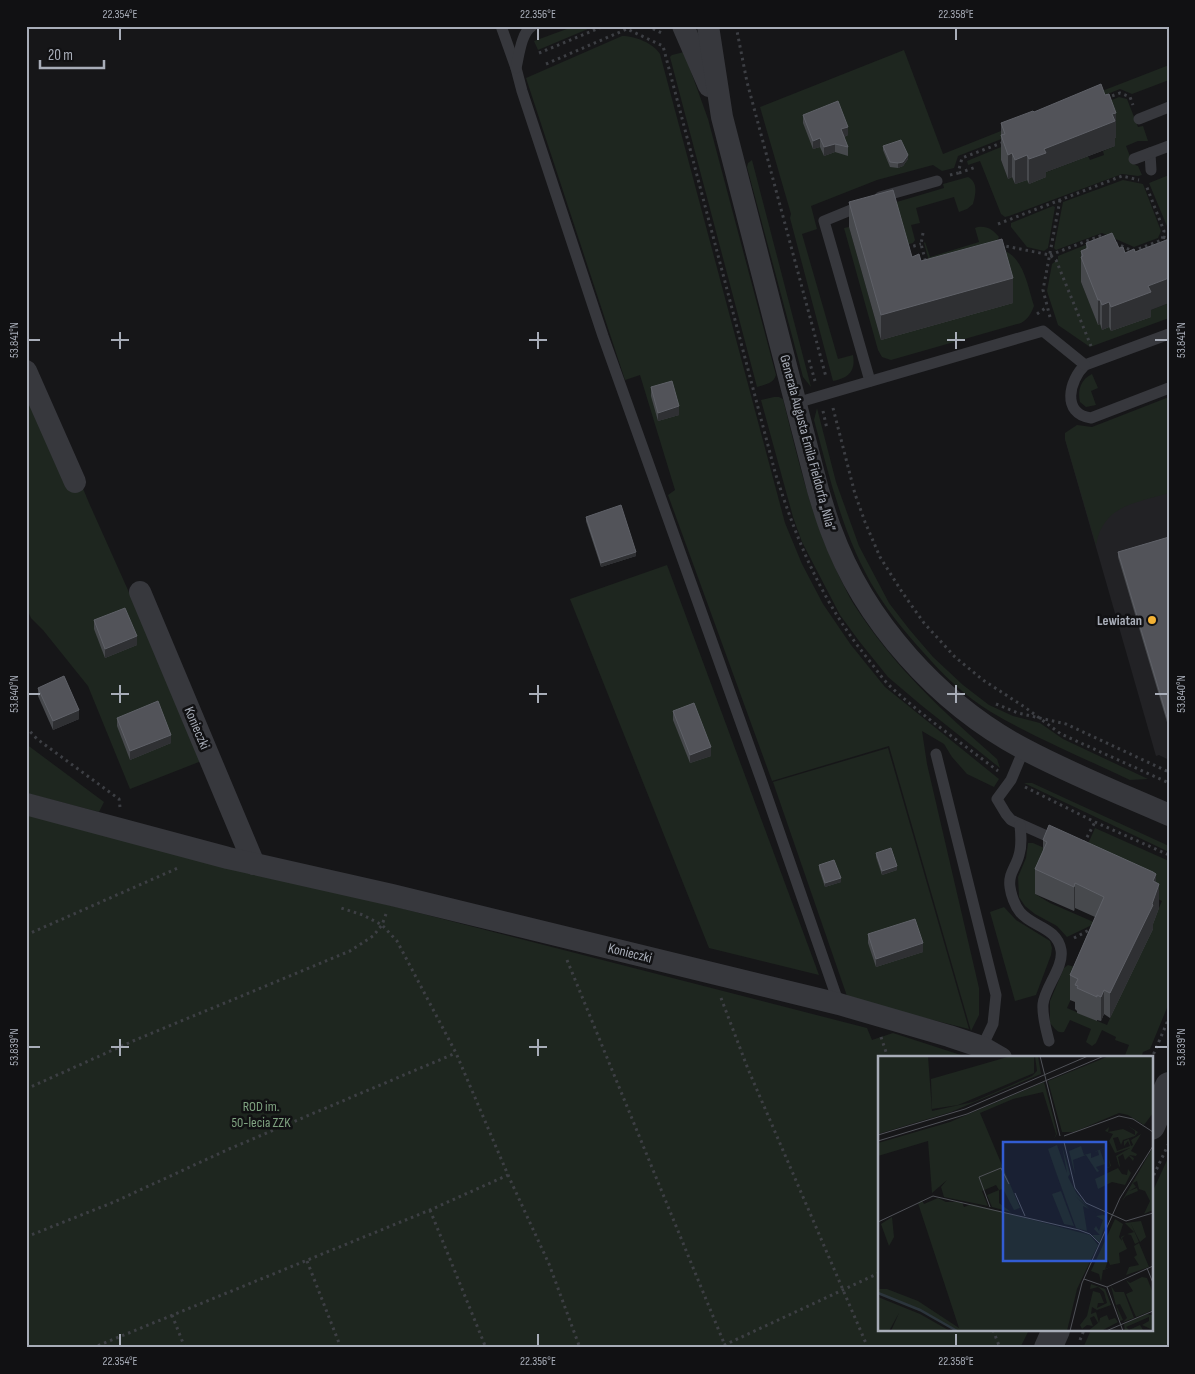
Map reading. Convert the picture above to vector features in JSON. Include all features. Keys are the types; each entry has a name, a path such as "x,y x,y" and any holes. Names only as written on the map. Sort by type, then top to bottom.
{"street":[{"name":"Generała Augusta Emila Fieldorfa „Nila”","path":"684,26 722,117"},
{"name":"Generała Augusta Emila Fieldorfa „Nila”","path":"708,26 722,117 818,490 831,531 847,567 870,606 896,643 927,677 958,705 988,728 1024,749 1169,815"},
{"path":"26,371 75,482"},
{"name":"Konieczki","path":"140,592 254,864"},
{"name":"Konieczki","path":"26,804 254,864 473,914 839,1004 885,1016 982,1047 998,1056"},
{"path":"1152,1124 1169,1086"},
{"path":"1048,1348 1055,1332"}],"lane":[{"path":"500,26 516,68 603,336 839,1004"},
{"path":"516,68 522,43 533,27"},
{"path":"1139,119 1169,108"},
{"path":"1134,159 1169,146"},
{"path":"1150,153 1150,170"},
{"path":"870,381 824,221 883,196 941,179"},
{"path":"796,402 1043,331 1085,365"},
{"path":"1169,334 1085,365 1078,372 1074,381 1071,397 1072,407 1082,417 1091,418 1169,388"},
{"path":"1024,749 1011,780 997,799 1006,814 1020,825 1061,843"},
{"path":"936,754 996,995 993,1024 982,1047"},
{"path":"1020,825 1021,843 1019,856 1010,874 1010,887 1020,912 1052,932 1062,951 1060,961 1043,1003 1044,1022 1049,1041"}],"path":[{"path":"540,53 604,26"},
{"path":"616,26 618,33"},
{"path":"736,26 747,82 824,394 855,494 880,557 924,623 955,657 996,690 1039,717 1061,734 1169,783"},
{"path":"1102,100 1120,93 1130,97 1139,119"},
{"path":"958,173 962,158 1005,142"},
{"path":"941,179 976,168"},
{"path":"998,224 1122,176 1138,180 1143,178 1164,231 1162,240 1133,250 1100,236 1050,256"},
{"path":"1051,320 1043,290 1060,200"},
{"path":"923,233 921,244 926,265 935,263"},
{"path":"1163,237 1169,239"},
{"path":"903,250 921,244"},
{"path":"998,244 1050,256 1056,260 1092,349 1084,347"},
{"path":"1131,258 1133,250"},
{"path":"1036,315 1047,308"},
{"path":"809,358 824,394 828,434"},
{"path":"989,699 1018,713 1066,724 1169,772"},
{"path":"26,727 37,739 119,799 124,830"},
{"path":"1011,780 1095,822 1169,855"},
{"path":"1080,851 1095,822"},
{"path":"26,935 184,866"},
{"path":"330,904 363,915 382,925 397,941 456,1053 508,1175 549,1264 580,1348"},
{"path":"26,1089 133,1041 350,951 373,936 382,925 386,912"},
{"path":"1060,945 1098,925"},
{"path":"566,957 726,1346"},
{"path":"720,994 748,1068 868,1348"},
{"path":"1152,1058 1169,1018"},
{"path":"881,1037 887,1056"},
{"path":"26,1237 114,1202 229,1150 456,1053"},
{"path":"1152,1179 1169,1142"},
{"path":"92,1348 430,1210 508,1175"},
{"path":"430,1210 486,1348"},
{"path":"307,1261 342,1348"},
{"path":"718,1348 726,1346 878,1273"},
{"path":"172,1314 186,1348"},
{"path":"994,1332 1000,1348"}],"shaded area":[{"path":"1169,399 1169,760 1159,755 1156,756 1065,439"}],"green space":[{"path":"575,26 595,26 538,50 534,41"},
{"path":"622,36 643,41 660,54 785,523 802,564 823,604 851,645 885,687 999,779 994,787 967,774 952,757 944,744 922,731 927,764 979,988 979,1015 971,1031 889,746 772,781 668,495 675,490 640,375 625,380 526,78"},
{"path":"904,50 943,154 1016,125 1019,132 958,156 954,168 942,171 933,165 877,180 811,206 817,229 802,234 838,359 853,355 854,361 852,370 847,376 833,381 790,218 791,214 760,107"},
{"path":"684,52 708,119 776,375 771,382 757,387 670,57"},
{"path":"1169,65 1169,80 1132,94 1120,89 1055,115 1053,110"},
{"path":"1119,97 1127,99 1138,127 1143,126 1148,141 1138,141 1126,146 1133,164 1138,166 1142,175 1122,174 1009,216 1005,217 1001,214 980,161 968,165 967,161 1001,147 1005,158 1001,160 1008,179 1012,177 1015,184 1027,179 1029,184 1044,173 1088,156 1090,160 1104,155 1103,151 1115,146 1100,105"},
{"path":"752,160 811,387 803,377 747,167 748,163"},
{"path":"1169,175 1169,231 1149,183"},
{"path":"968,177 975,185 973,204 959,212 954,197 916,208 920,223 911,225 915,240 913,243 902,246 890,204 944,188 943,184"},
{"path":"1123,180 1143,184 1161,231 1158,238 1134,247 1102,233 1056,250 1054,248 1063,202"},
{"path":"1053,206 1055,207 1048,248 1044,251 1027,247 1011,227 1011,223"},
{"path":"849,227 881,340 996,248 1005,251 1018,262 1026,279 1034,306 1032,311 1021,323 891,360 882,357 878,350 844,228"},
{"path":"975,228 992,230 999,237 997,241 929,261 925,242 930,257 979,242"},
{"path":"1100,239 1126,252 1119,273 1081,282 1098,324 1100,324 1102,329 1169,303 1169,318 1090,347 1058,325 1047,291 1052,264 1058,259 1058,256"},
{"path":"26,352 89,503 204,760 130,789 88,686 31,618 26,607"},
{"path":"1092,374 1098,388 1091,391 1096,405 1086,407 1080,402 1080,389 1085,379"},
{"path":"774,397 783,399 813,511 829,555 853,603 868,626 901,667 937,705 997,759 1000,768 888,677 840,615 802,542 793,517 761,400"},
{"path":"1169,397 1169,493 1133,503 1113,514 1106,521 1096,545 1065,439 1065,433 1077,425 1092,427"},
{"path":"817,408 836,482 859,546 889,603 933,657 963,685 989,705 1013,716 1040,723 1063,739 1148,779 1130,780 1042,739 991,712 955,685 931,661 882,601 855,552 839,509 814,420"},
{"path":"667,565 819,975 709,948 570,599"},
{"path":"26,744 104,802 99,812 26,793"},
{"path":"888,748 969,1029 848,999 773,782"},
{"path":"1024,783 1032,783 1169,846 1169,852"},
{"name":"ROD im. 50-lecia ZZK","path":"26,812 867,1028 872,1040 893,1033 964,1056 878,1056 878,1332 1028,1332 1020,1348 26,1348"},
{"path":"1095,828 1169,861 1169,1003 1150,1049 1143,1052 1142,1056 1125,1056 1129,1045 1115,1040 1116,1037 1102,1030 1096,1043 1092,1046 1086,1042 1091,1029 1070,1020 1064,1032 1059,1032 1050,1023 1050,1001 1064,968 1068,965 1078,968 1080,979 1067,1008 1107,1025 1162,901 1074,860 1084,853"},
{"path":"1028,843 1033,843 1049,850 1047,866 1035,894 1050,903 1096,923 1067,937 1057,926 1025,906 1019,897 1018,877 1026,858"},
{"path":"1004,907 1016,920 1050,941 1052,948 1036,995 1015,1001 990,912"},
{"path":"1169,1156 1169,1348 1083,1348 1090,1332 1152,1332 1152,1193"}],"building":[{"path":"1101,84 1105,95 1109,94 1116,113 1112,114 1115,121 1044,149 1046,153 1029,159 1027,155 1015,160 1012,153 1008,155 1001,135 1005,134 1001,123 1034,112"},
{"path":"838,101 848,127 841,129 848,147 835,144 824,147 820,138 813,141 803,115"},
{"path":"901,140 908,155 903,162 890,162 883,146"},
{"path":"893,190 912,257 919,254 921,261 1002,239 1013,278 881,315 849,202"},
{"path":"1112,233 1119,248 1123,247 1125,253 1134,249 1135,252 1169,239 1169,278 1148,286 1151,292 1111,307 1109,302 1102,305 1100,300 1098,300 1081,257 1083,256 1081,251 1088,248 1086,243"},
{"path":"672,381 679,406 658,413 651,387"},
{"path":"621,505 636,552 601,563 586,517"},
{"name":"Lewiatan","path":"1169,537 1169,724 1118,552"},
{"path":"125,608 137,636 105,649 94,620"},
{"path":"64,676 79,710 53,721 38,688"},
{"path":"158,701 171,735 130,751 117,718"},
{"path":"694,703 711,747 690,755 673,711"},
{"path":"1049,825 1156,874 1153,881 1159,884 1153,905 1110,993 1104,990 1101,997 1077,988 1078,986 1075,985 1078,979 1070,975 1104,897 1075,883 1074,887 1035,869 1047,842 1043,840"},
{"path":"891,848 897,866 882,871 876,853"},
{"path":"834,860 841,878 825,883 819,865"},
{"path":"915,919 923,943 876,959 868,934"}],"place":[{"name":"Lewiatan","path":"1152,620"}]}
